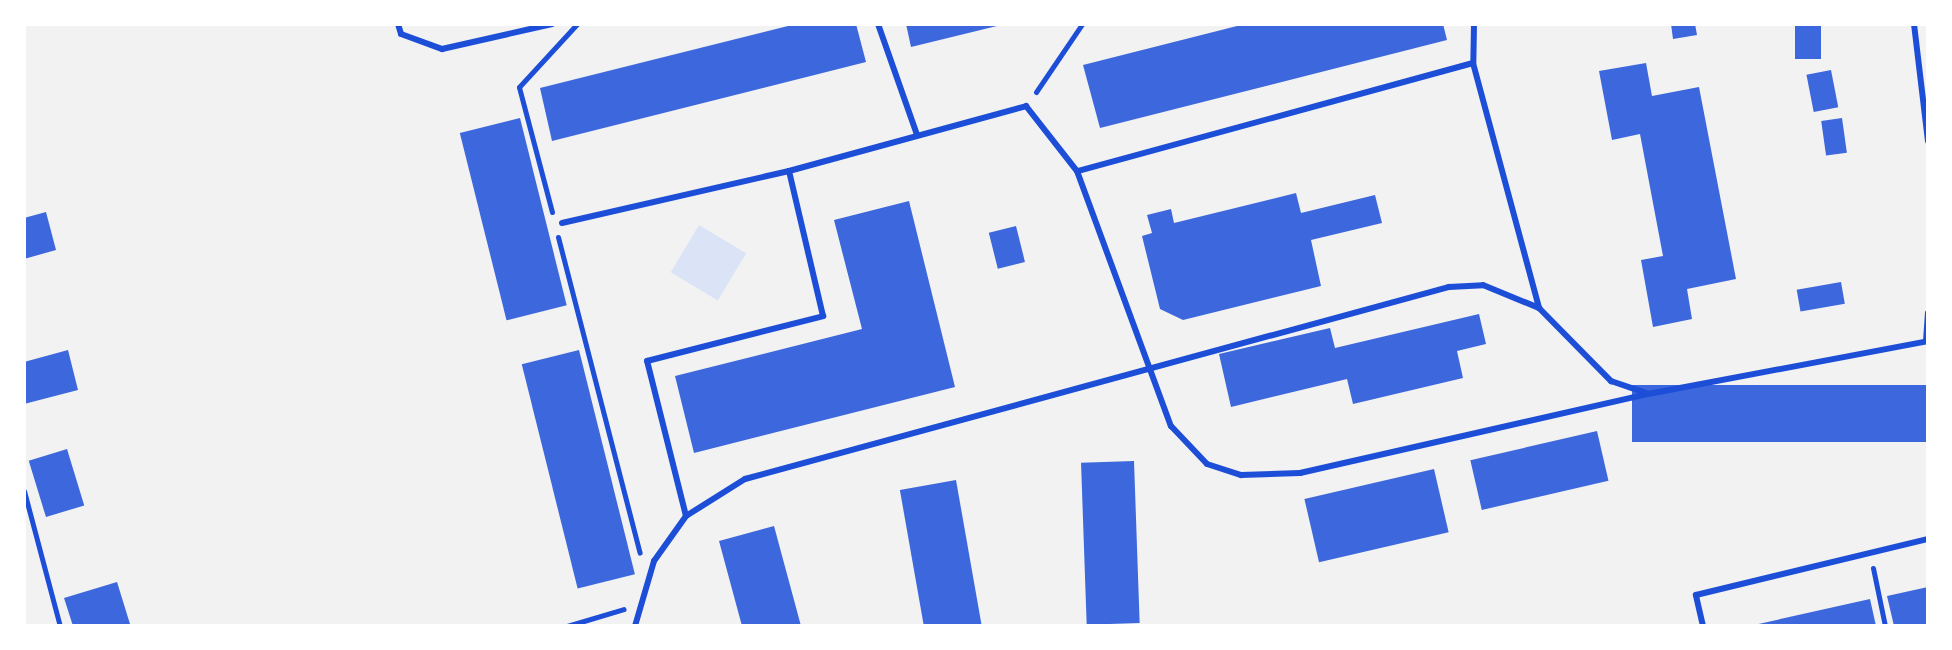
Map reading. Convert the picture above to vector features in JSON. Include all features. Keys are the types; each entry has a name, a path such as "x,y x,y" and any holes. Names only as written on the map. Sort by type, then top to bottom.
{"lane":[{"path":"398,24 401,34 442,49 552,24"},
{"path":"878,24 917,135"},
{"path":"1474,24 1473,63 1539,308"},
{"path":"1914,24 1928,141"},
{"path":"1077,171 1473,63"},
{"path":"562,223 789,171 1026,106 1077,171 1171,426 1207,464 1241,475 1300,473 1648,394 1927,341 1928,313"},
{"path":"686,516 647,361 823,316 789,171"},
{"path":"635,626 654,561 686,516 745,479 1449,287 1483,285 1539,308 1611,381 1648,394"},
{"path":"1703,626 1696,595 1928,539"}],"path":[{"path":"577,24 519,87 648,585"},
{"path":"1026,106 1082,24"},
{"path":"24,491 60,626"},
{"path":"1869,553 1885,626"},
{"path":"567,626 642,603"}],"shaded area":[{"path":"699,225 746,253 718,300 671,272"}],"building":[{"path":"796,24 856,24 866,62 552,141 540,88"},
{"path":"906,24 1001,24 1001,25 911,47"},
{"path":"1245,24 1443,24 1447,40 1100,128 1083,65"},
{"path":"1671,24 1695,24 1697,35 1673,39"},
{"path":"1795,24 1821,24 1821,59 1795,59"},
{"path":"1646,63 1652,96 1699,87 1736,279 1687,289 1692,319 1653,327 1641,260 1663,256 1640,134 1612,140 1599,71"},
{"path":"1831,70 1838,107 1814,112 1806,75"},
{"path":"520,118 567,305 507,320 460,133"},
{"path":"1842,118 1847,153 1826,156 1821,121"},
{"path":"1296,193 1301,213 1375,195 1382,223 1311,240 1321,286 1183,320 1160,309 1142,236 1152,233 1147,215 1171,209 1174,223"},
{"path":"909,201 955,387 694,453 675,376 862,329 834,220"},
{"path":"46,212 56,250 24,259 24,218"},
{"path":"1016,226 1025,262 998,269 989,233"},
{"path":"1841,282 1845,304 1801,311 1797,290"},
{"path":"1479,314 1486,344 1457,351 1463,378 1353,404 1347,379 1231,407 1219,354 1330,328 1335,348"},
{"path":"68,350 78,390 24,404 24,362"},
{"path":"579,350 635,574 578,588 522,364"},
{"path":"1632,385 1928,385 1928,442 1632,442"},
{"path":"1597,431 1608,481 1482,510 1470,460"},
{"path":"67,449 84,505 46,517 29,461"},
{"path":"1134,461 1140,623 1087,625 1081,463"},
{"path":"1434,469 1449,532 1319,562 1304,499"},
{"path":"956,480 982,626 924,626 900,490"},
{"path":"774,526 801,626 742,626 719,541"},
{"path":"117,582 130,624 73,626 64,598"},
{"path":"1928,587 1928,626 1894,626 1887,596"},
{"path":"1870,599 1876,626 1754,626 1754,625"}]}
